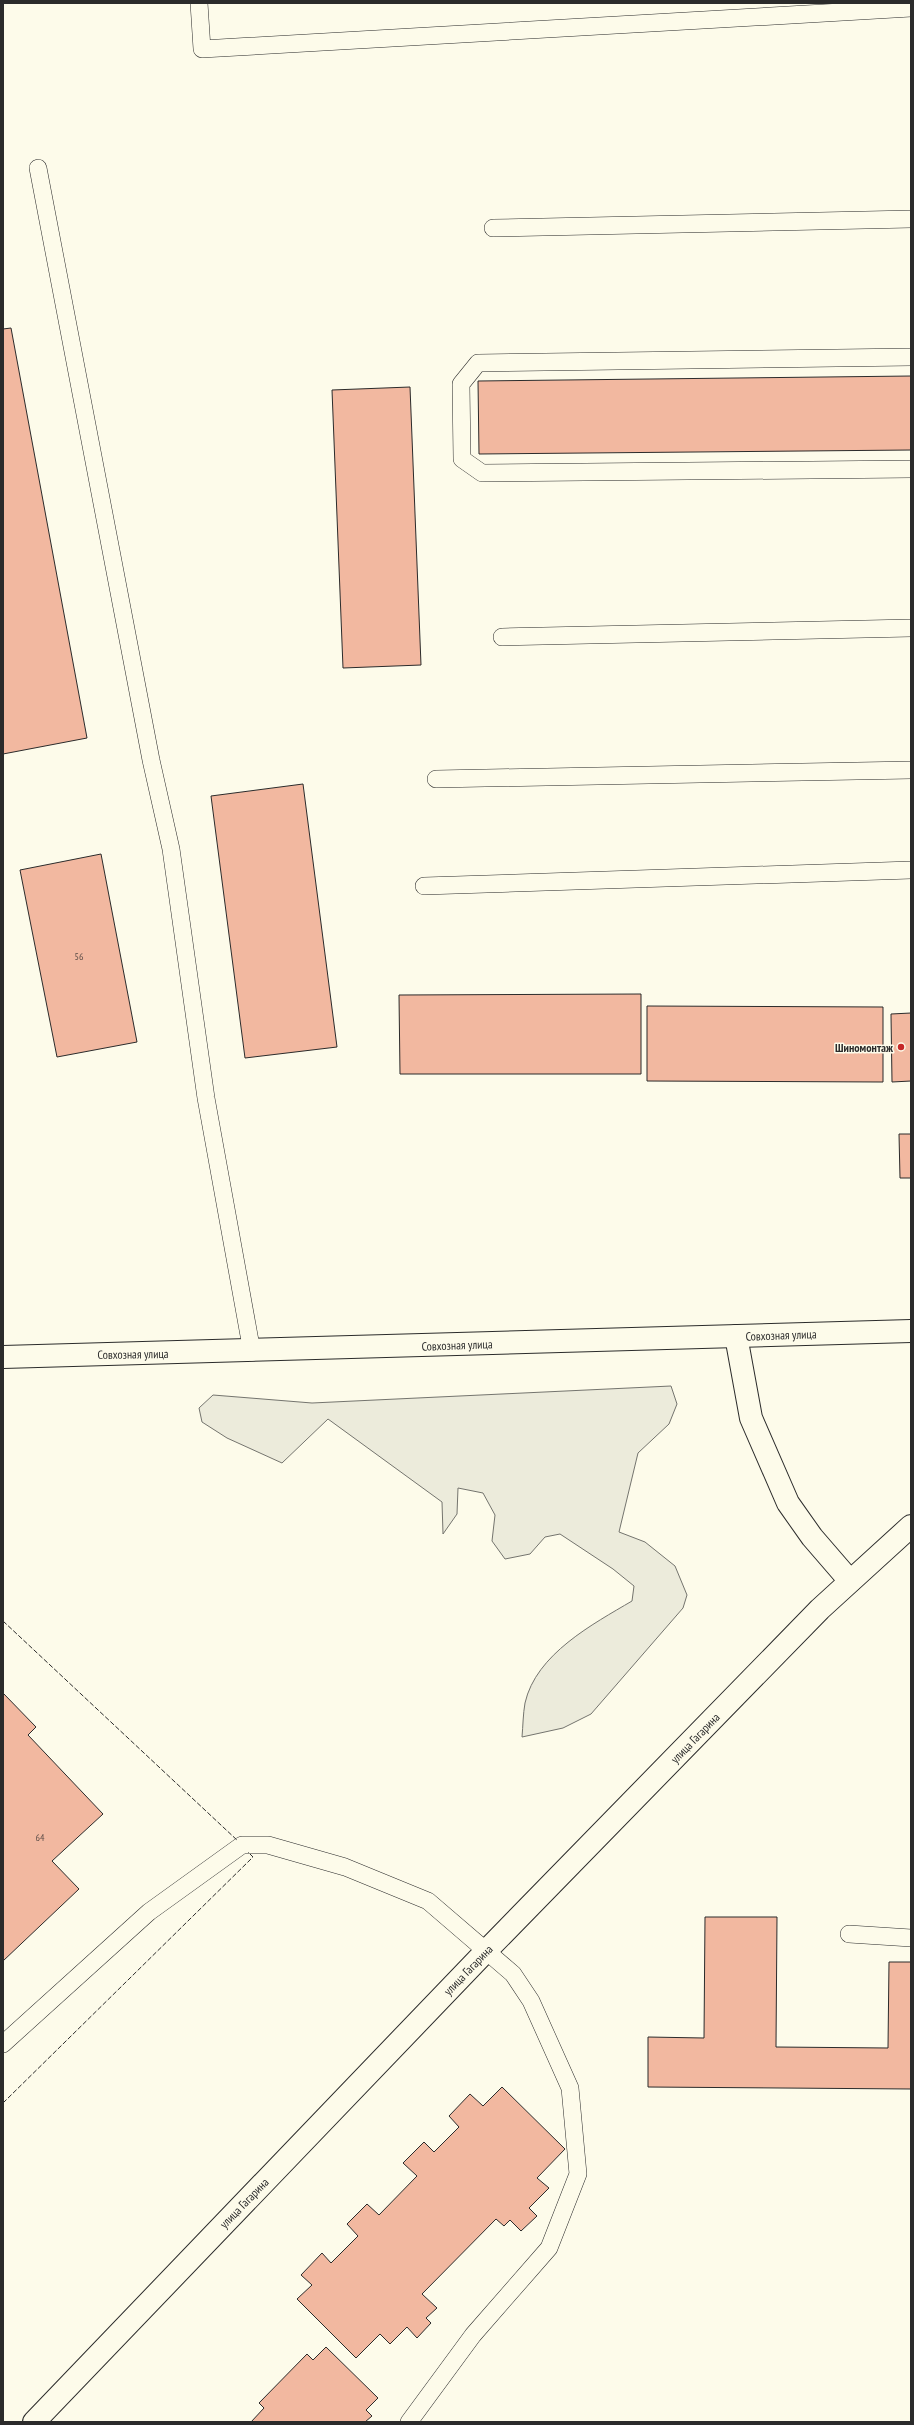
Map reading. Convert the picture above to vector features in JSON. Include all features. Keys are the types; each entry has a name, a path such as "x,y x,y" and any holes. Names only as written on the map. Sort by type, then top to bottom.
{"street":[{"name":"Совхозная улица","path":"3,1357 252,1352 911,1331"},
{"path":"736,1336 751,1418 788,1503 812,1537 850,1581"},
{"name":"улица Гагарина","path":"34,2422 487,1950 850,1581 911,1526"}],"lane":[{"path":"200,3 202,49 911,8"},
{"path":"38,168 150,760 171,849 206,1098 252,1352"},
{"path":"493,228 911,219"},
{"path":"911,357 478,363 460,384 462,459 482,473 911,469"},
{"path":"502,637 911,628"},
{"path":"436,779 911,770"},
{"path":"424,886 911,870"},
{"path":"3,2044 149,1912 242,1845 268,1845 317,1859 345,1868 428,1901 487,1950 513,1974 531,2001 570,2088 578,2174 549,2248 473,2335 408,2422"},
{"path":"849,1934 911,1938"}],"shaded area":[{"path":"671,1386 677,1404 669,1424 638,1453 619,1532 645,1542 675,1566 687,1595 683,1608 591,1714 563,1728 522,1737 525,1703 531,1685 541,1670 553,1655 568,1642 584,1630 632,1601 634,1586 613,1569 560,1534 545,1537 530,1554 505,1559 492,1541 495,1515 483,1493 458,1488 457,1514 443,1534 442,1502 328,1419 282,1463 227,1438 202,1422 199,1408 213,1395 312,1403"}],"building":[{"path":"11,328 87,738 3,754 3,329"},
{"path":"911,376 911,450 479,454 478,381"},
{"path":"410,387 421,665 343,668 332,390"},
{"path":"303,784 337,1047 245,1058 211,796"},
{"path":"101,854 137,1042 57,1057 20,870"},
{"path":"641,994 641,1074 400,1074 399,995"},
{"path":"647,1006 883,1007 883,1082 647,1081"},
{"name":"Шиномонтаж","path":"911,1013 911,1081 892,1082 891,1014"},
{"path":"899,1134 911,1134 911,1178 900,1178"},
{"path":"3,1693 36,1727 28,1735 103,1814 52,1861 79,1889 3,1961"},
{"path":"705,1917 777,1917 776,2047 888,2048 889,1962 911,1962 911,2089 648,2087 648,2037 704,2038"},
{"path":"502,2087 565,2149 537,2178 549,2188 529,2208 537,2216 521,2231 510,2220 504,2226 496,2219 422,2294 437,2308 426,2318 431,2323 417,2338 407,2327 390,2344 380,2334 356,2358 297,2299 312,2285 301,2275 322,2253 331,2263 358,2236 347,2224 367,2204 379,2215 417,2176 403,2163 424,2142 434,2152 459,2127 449,2116 470,2094 483,2106"},
{"path":"326,2347 378,2398 366,2410 372,2416 365,2422 251,2422 264,2408 259,2403 307,2354 313,2360"}],"fence":[{"path":"3,1621 238,1841"},
{"path":"3,2103 253,1857 248,1852"}],"place":[{"name":"Шиномонтаж","path":"901,1047"}]}
